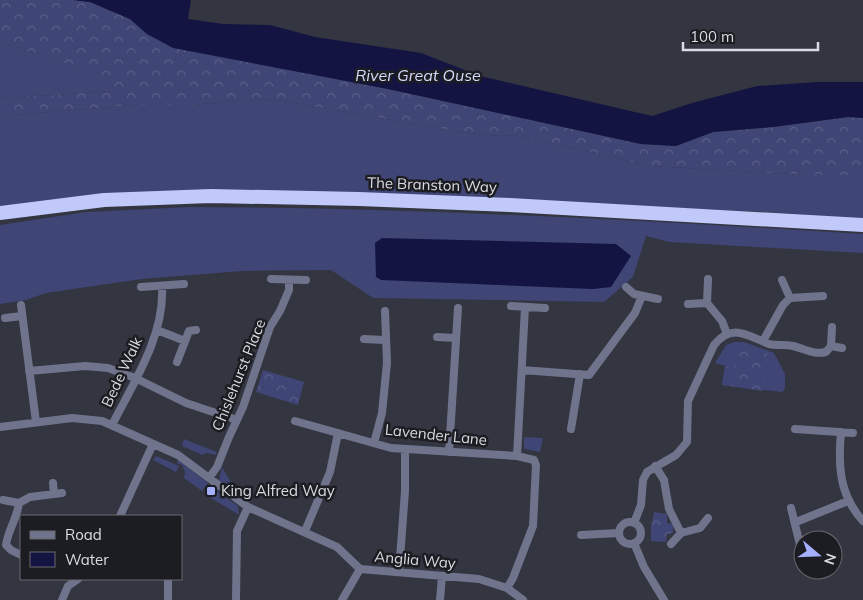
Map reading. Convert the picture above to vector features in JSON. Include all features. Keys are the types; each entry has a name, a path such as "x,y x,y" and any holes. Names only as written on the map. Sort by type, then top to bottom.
{"highway":[{"name":"The Branston Way","path":"0,213 104,200 211,196 510,205 863,225"}],"street":[{"path":"271,279 306,280"},
{"path":"708,279 707,303 722,321 727,334"},
{"name":"Chislehurst Place","path":"209,478 217,467 248,395 270,327 280,311 289,290 289,280"},
{"path":"782,280 790,298"},
{"path":"141,287 184,284"},
{"name":"Bede Walk","path":"112,425 157,330 163,301 162,286"},
{"path":"626,287 642,296 658,299"},
{"path":"522,370 589,375 635,313 642,296"},
{"path":"763,341 783,305 790,298 823,296"},
{"path":"688,304 707,303"},
{"path":"20,305 36,422"},
{"path":"511,306 546,308"},
{"path":"507,588 513,578 533,526 536,465 530,458 517,456 525,307"},
{"path":"449,452 458,308"},
{"path":"374,443 382,413 387,363 384,340 385,311"},
{"path":"5,318 22,316"},
{"path":"634,523 641,505 643,480 647,472 676,455 686,442 688,401 714,345 727,334 748,334 775,345 794,346 819,354 826,352 831,346 832,327"},
{"name":"Bede Walk","path":"157,330 185,341"},
{"path":"177,362 189,331 196,330"},
{"path":"437,337 455,338"},
{"path":"364,339 384,340"},
{"path":"831,346 842,348"},
{"path":"29,372 85,366 108,368 135,378 186,403 237,420"},
{"path":"571,429 580,374"},
{"path":"0,427 82,418 112,425 190,462 248,507 237,531 236,600"},
{"name":"Lavender Lane","path":"295,421 374,443 405,449 517,456"},
{"path":"795,429 853,433"},
{"path":"841,432 839,457 841,481 848,501 863,521"},
{"path":"305,531 330,472 338,433"},
{"path":"120,515 153,444"},
{"path":"399,572 405,491 405,449"},
{"path":"655,466 664,480 669,509 682,533"},
{"path":"3,500 19,504 30,497 58,494 53,483"},
{"path":"796,522 848,501"},
{"path":"19,504 18,516 7,538 6,545 20,554"},
{"name":"Anglia Way","path":"248,507 337,547 360,568 479,579 507,588 523,600"},
{"path":"791,508 798,530"},
{"path":"670,544 682,533 700,528 708,518"},
{"path":"619,533 624,524 634,523"},
{"path":"619,533 624,542 634,543 640,538 641,531 634,523"},
{"path":"581,535 619,533"},
{"path":"634,543 644,567 664,600"},
{"path":"342,600 360,568"},
{"path":"440,600 442,576"},
{"path":"62,600 73,580"},
{"path":"168,580 168,600"}],"green space":[{"path":"0,0 73,0 90,2 130,19 147,34 260,64 388,89 641,144 676,146 713,132 773,127 848,117 863,118 863,175 807,175 651,166 520,136 478,135 271,99 189,105 136,105 0,116 0,98 115,91 110,78 0,42"},
{"path":"0,42 111,78 115,91 0,98"},
{"path":"271,99 478,135 520,136 651,166 807,175 863,175 863,219 765,212 365,194 0,209 0,116 136,105 189,105"},
{"path":"190,207 359,210 527,216 863,234 863,253 669,242 646,236 633,277 604,302 373,298 331,270 242,271 142,279 46,293 26,300 0,304 0,225 86,212"},
{"path":"734,342 744,342 774,353 785,374 785,389 782,392 722,385 725,366 715,363 726,345"},
{"path":"738,351 769,353 763,391 722,385 725,366 734,367"},
{"path":"263,370 304,382 298,405 256,392"},
{"path":"524,437 543,438 540,452 524,449"},
{"path":"184,439 217,452 215,455 207,453 202,455 182,446"},
{"path":"156,456 179,466 176,472 153,460"},
{"path":"178,460 208,483 202,491 184,478 185,472 182,465 177,463"},
{"path":"222,467 235,489 250,500 249,502 219,480"},
{"path":"217,491 238,506 239,515 211,498"},
{"path":"654,512 667,514 667,523 673,524 673,533 667,534 666,542 651,541"}],"water":[{"name":"River Great Ouse","path":"73,0 191,0 188,19 223,24 270,25 315,37 421,53 480,76 652,116 692,103 757,86 818,82 863,82 863,118 848,117 773,127 713,132 676,146 641,144 388,89 173,48 147,34 130,19 90,2"},
{"path":"382,238 616,244 631,256 611,287 593,289 381,280 376,277 375,243"}],"place":[{"name":"King Alfred Way","path":"211,491"}]}
